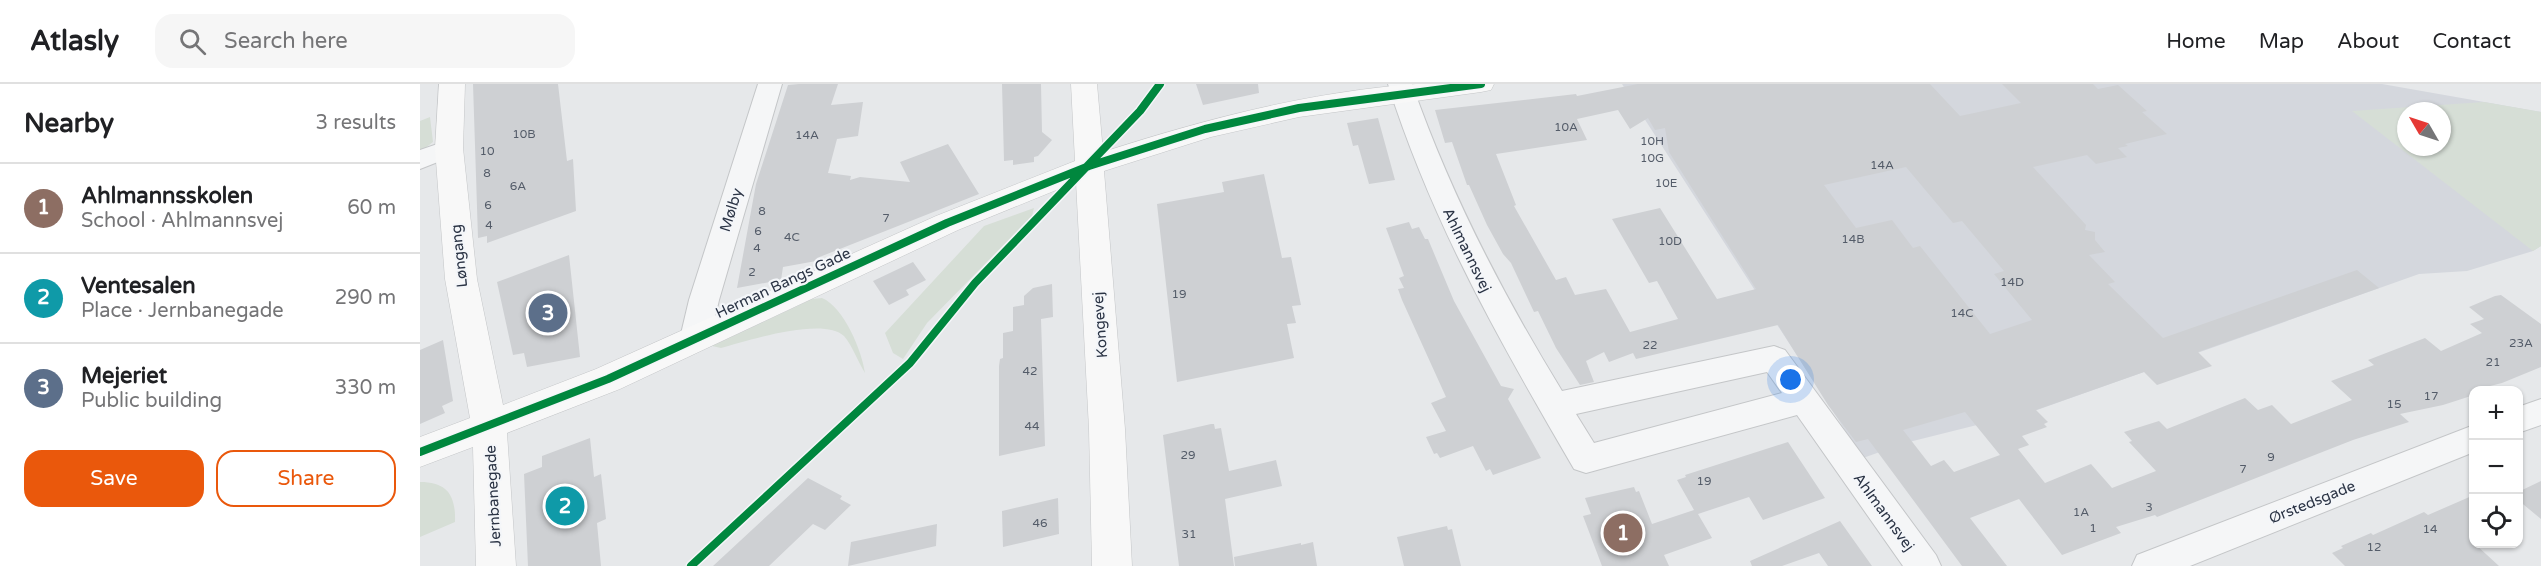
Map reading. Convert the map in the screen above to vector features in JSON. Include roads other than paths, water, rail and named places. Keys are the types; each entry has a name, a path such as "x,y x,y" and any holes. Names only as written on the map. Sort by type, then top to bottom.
{"street":[{"name":"Løngang","path":"452,84 449,148 461,279 489,425"},
{"name":"Mølby","path":"695,338 704,300 770,84"},
{"name":"Kongevej","path":"1084,84 1107,429 1112,566"},
{"name":"Herman Bangs Gade","path":"420,452 608,379 947,223 1089,166 1204,129 1299,108 1401,89 1481,84"},
{"name":"Ahlmannsvej","path":"1401,89 1439,190 1489,295 1586,459 1804,400"},
{"path":"420,160 449,148"},
{"name":"Ahlmannsvej","path":"1554,406 1774,358 1923,566"},
{"path":"2523,418 2541,412"},
{"name":"Jernbanegade","path":"489,425 495,509 496,566"},
{"name":"Ørstedsgade","path":"2150,566 2469,440"}],"place":[{"name":"Mejeriet","path":"548,313"},
{"name":"Ventesalen","path":"565,506"},
{"name":"Ahlmannsskolen","path":"1623,533"}]}
